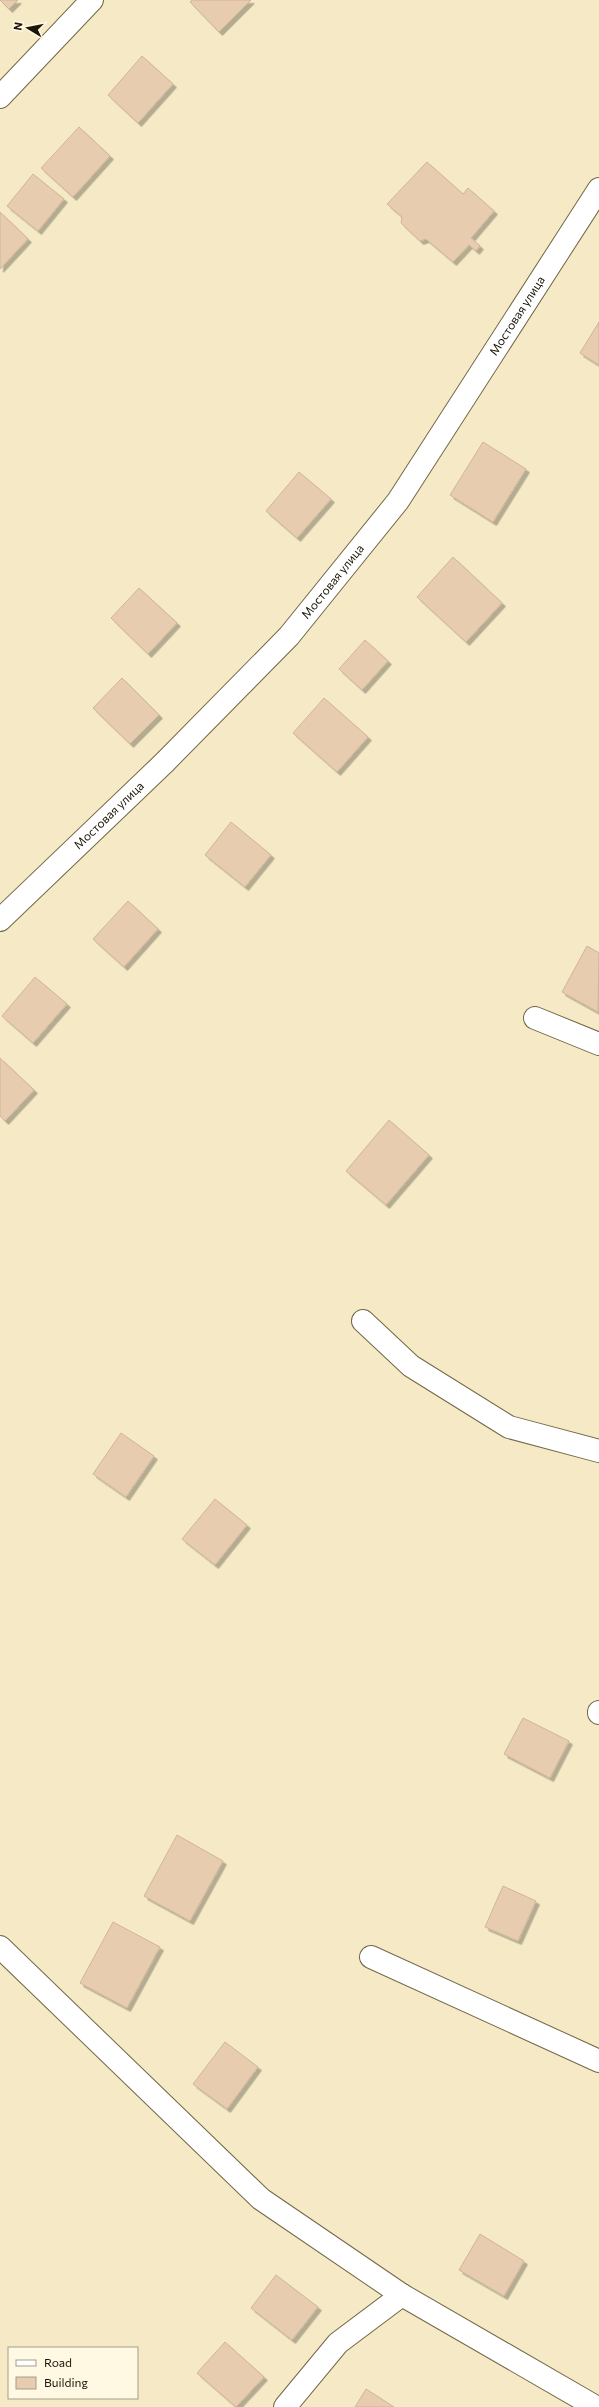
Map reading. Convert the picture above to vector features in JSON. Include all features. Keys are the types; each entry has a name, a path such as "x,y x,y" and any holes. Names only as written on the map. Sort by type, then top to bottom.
{"street":[{"path":"0,96 92,0"},
{"name":"Мостовая улица","path":"0,920 165,762 294,630 398,501 599,189"},
{"path":"535,1018 599,1044"},
{"path":"363,1321 411,1366 509,1427 599,1451"},
{"path":"0,1947 261,2199 402,2295 596,2407"},
{"path":"371,1957 599,2061"},
{"path":"285,2407 338,2343 402,2295"}],"building":[{"path":"0,0 18,0 9,9"},
{"path":"192,0 251,0 219,32 190,2"},
{"path":"142,56 173,84 138,123 108,95"},
{"path":"79,127 110,156 73,197 41,168"},
{"path":"427,162 463,194 468,188 494,211 471,238 480,246 476,251 469,245 453,262 426,239 420,241 401,223 402,217 387,204"},
{"path":"33,174 64,199 38,231 7,206"},
{"path":"0,212 28,239 0,269"},
{"path":"599,322 599,365 580,353"},
{"path":"483,442 526,469 493,522 450,495"},
{"path":"299,472 331,499 297,538 266,511"},
{"path":"453,557 502,603 466,642 417,597"},
{"path":"139,588 177,623 148,654 111,618"},
{"path":"365,640 388,661 362,690 339,669"},
{"path":"122,678 159,715 130,744 93,708"},
{"path":"324,698 368,737 337,772 293,733"},
{"path":"231,822 271,855 245,887 205,855"},
{"path":"128,901 158,929 124,967 93,939"},
{"path":"587,946 599,953 598,1012 562,992"},
{"path":"35,977 67,1004 33,1043 2,1016"},
{"path":"0,1058 34,1090 5,1121 0,1116"},
{"path":"389,1120 429,1155 386,1205 346,1171"},
{"path":"121,1433 154,1456 126,1497 93,1474"},
{"path":"215,1499 247,1525 215,1565 182,1539"},
{"path":"523,1718 569,1741 550,1778 504,1754"},
{"path":"177,1835 223,1861 190,1921 144,1896"},
{"path":"503,1886 536,1901 518,1941 485,1927"},
{"path":"113,1922 160,1947 127,2008 80,1983"},
{"path":"225,2042 258,2067 227,2109 193,2084"},
{"path":"480,2234 524,2261 504,2296 459,2270"},
{"path":"276,2275 318,2307 292,2340 251,2308"},
{"path":"225,2342 264,2377 236,2407 197,2373"},
{"path":"366,2389 394,2407 355,2407"}]}
